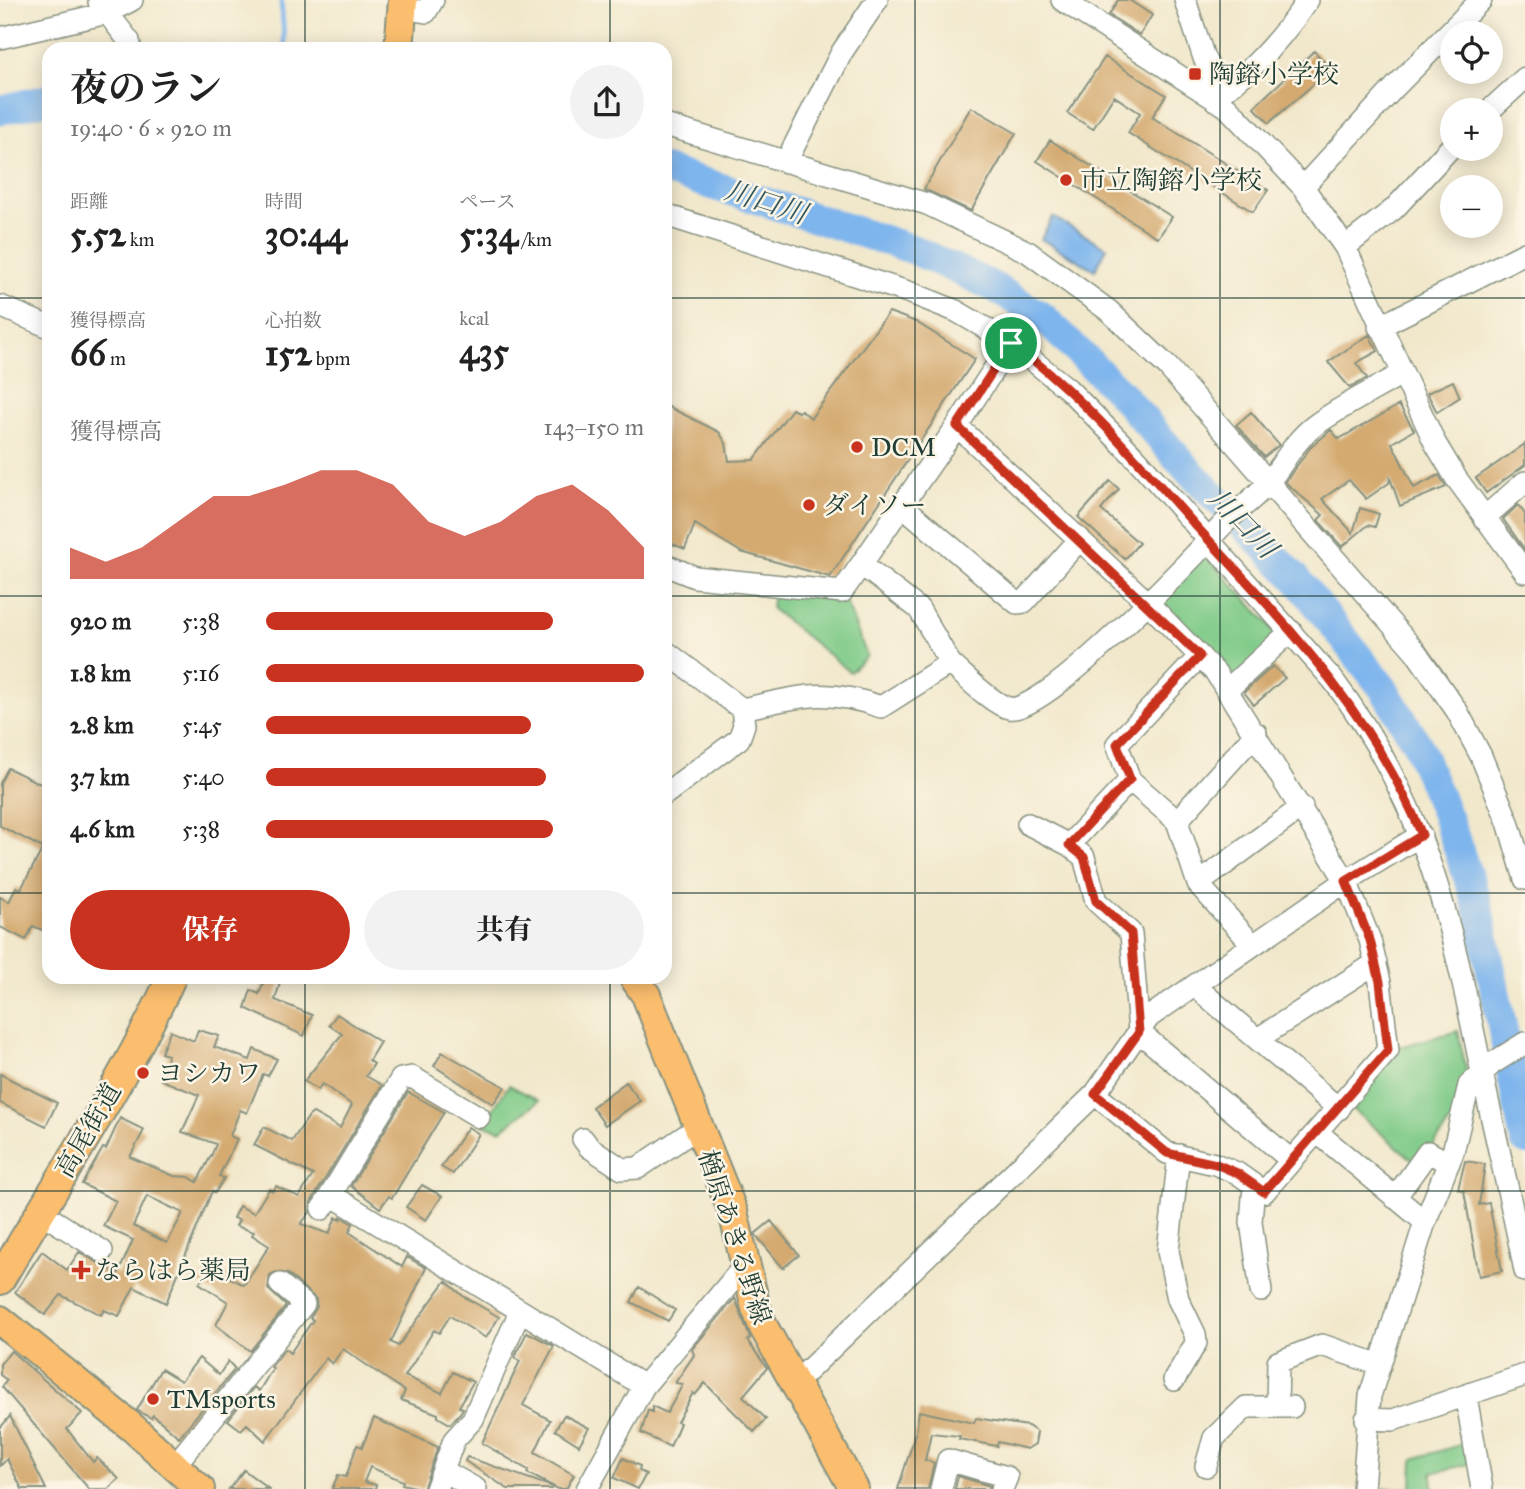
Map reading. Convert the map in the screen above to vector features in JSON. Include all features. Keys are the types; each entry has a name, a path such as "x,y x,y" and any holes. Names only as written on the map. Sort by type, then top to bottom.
{"main road":[{"path":"399,42 402,4"},
{"name":"高尾街道","path":"0,1280 132,1055 168,984"},
{"name":"楢原あきる野線","path":"638,984 646,995 697,1128 710,1152 733,1212 764,1328 854,1489"},
{"path":"0,1320 175,1465 200,1489"}],"street":[{"path":"0,38 102,6 132,0"},
{"path":"402,4 426,12 433,0"},
{"path":"786,162 842,52 877,0"},
{"path":"1062,0 1219,96 1303,187 1345,247 1379,327 1435,443 1484,518 1525,573"},
{"path":"1219,96 1277,39 1308,0"},
{"path":"1303,187 1395,87 1481,0"},
{"path":"1186,1 1219,96"},
{"path":"102,6 129,42"},
{"path":"1503,98 1525,78"},
{"path":"672,127 927,204 1028,252 1109,312 1168,367 1266,484 1386,614 1457,711 1500,801 1525,880"},
{"path":"1345,247 1394,209 1440,159"},
{"path":"672,217 911,293 956,311 1011,343 1068,388 1215,533 1361,718 1391,769 1422,835 1447,912 1488,1067 1525,1271"},
{"path":"1379,327 1525,253"},
{"path":"0,306 42,324"},
{"path":"672,568 695,577 842,592 903,506 1011,343"},
{"path":"862,565 919,609 950,663 1010,709 1026,706 1049,691 1148,604 1266,484 1292,447 1314,426 1401,374"},
{"path":"957,426 1148,604 1200,656 1227,690 1346,881 1370,940 1376,963 1388,1050 1264,1192 1226,1168 1167,1153 1095,1094"},
{"path":"1484,518 1525,482"},
{"path":"903,506 1017,603 1024,602 1080,539"},
{"path":"1227,690 1291,631"},
{"path":"672,656 742,709 744,725 739,739 672,789"},
{"path":"1200,656 1117,744 1130,779 1177,821 1198,884 1252,944"},
{"path":"742,709 820,693 853,698 881,707 950,663"},
{"path":"1177,821 1256,733"},
{"path":"1069,845 1130,779"},
{"path":"1198,884 1302,807"},
{"path":"1028,824 1069,845 1084,857 1096,901 1131,933 1139,1032 1292,1161"},
{"path":"795,1383 1095,1094 1149,1017 1346,881 1422,835"},
{"path":"1259,1038 1376,963"},
{"path":"1196,986 1339,1109"},
{"path":"1363,1489 1366,1419 1380,1365 1425,1222 1449,1163 1469,1085 1488,1067 1525,1043"},
{"path":"479,1117 412,1077 401,1080 327,1202 520,1311 644,1386"},
{"path":"583,1139 589,1147 622,1169 638,1168 697,1128"},
{"path":"1318,1133 1425,1222"},
{"path":"1395,1198 1428,1152 1449,1163"},
{"path":"1174,1380 1196,1343 1195,1334 1178,1299 1168,1251 1179,1155"},
{"path":"1254,1185 1251,1222 1261,1291"},
{"path":"40,1212 102,1251"},
{"path":"587,1489 644,1386 745,1265"},
{"path":"175,1465 304,1304 279,1284"},
{"path":"476,1489 440,1480 454,1440 474,1419 520,1311"},
{"path":"1206,1466 1214,1438 1246,1407 1284,1407 1278,1362 1322,1345 1380,1365"},
{"path":"1366,1419 1393,1420 1525,1375"},
{"path":"1466,1396 1482,1489"},
{"path":"941,1489 948,1460 1007,1476 1002,1489"}],"green space":[{"path":"1205,555 1282,638 1227,690 1148,604"},
{"path":"774,585 842,592 867,656 850,672 771,608"},
{"path":"1458,1031 1469,1085 1462,1106 1419,1165 1345,1103 1388,1050"},
{"path":"509,1085 539,1101 501,1130 483,1125"},
{"path":"1473,1441 1477,1462 1432,1473 1433,1489 1376,1489 1412,1488 1413,1459"}],"water":[{"path":"1053,217 1107,248 1095,270 1041,239"}],"building":[{"path":"1118,0 1129,0 1152,15 1140,35 1109,15"},
{"path":"1314,51 1331,69 1269,123 1254,107"},
{"path":"1105,57 1166,95 1152,117 1268,190 1253,212 1128,133 1140,113 1114,96 1093,129 1067,113"},
{"path":"971,107 1016,133 971,211 924,189"},
{"path":"1050,140 1172,217 1158,238 1037,161"},
{"path":"889,312 916,322 975,359 830,577 741,552 695,524 685,549 672,544 672,408 719,432 726,443 729,461 754,460 792,409 798,412 801,410 811,418"},
{"path":"1369,335 1378,351 1356,363 1367,378 1350,388 1328,362"},
{"path":"1453,381 1460,397 1437,412 1427,393"},
{"path":"1399,405 1414,430 1392,443 1414,488 1439,475 1446,487 1400,506 1390,478 1389,483 1366,499 1349,480 1322,499 1353,533 1360,508 1379,514 1375,527 1368,525 1342,547 1318,520 1323,515 1285,482 1310,448 1331,430 1339,439"},
{"path":"1251,412 1279,445 1264,457 1236,425"},
{"path":"1525,444 1525,465 1486,493 1476,478"},
{"path":"1110,481 1119,489 1101,510 1139,543 1125,559 1078,517"},
{"path":"1518,505 1525,514 1525,550 1503,519"},
{"path":"1273,666 1285,678 1254,705 1244,692"},
{"path":"8,768 42,785 42,847 0,826 0,783"},
{"path":"42,850 42,930 33,926 26,940 0,927 0,897 9,902 16,887 21,889"},
{"path":"263,984 280,984 275,1000 312,1015 304,1036 245,1008 251,990 259,994"},
{"path":"337,1014 380,1042 369,1060 374,1064 366,1076 382,1085 311,1202 310,1212 301,1224 329,1234 336,1217 340,1220 341,1217 353,1224 349,1232 402,1267 407,1257 426,1268 391,1342 398,1346 446,1281 463,1296 499,1317 486,1338 450,1316 439,1333 434,1330 405,1376 442,1393 453,1372 473,1382 459,1407 463,1408 461,1412 450,1424 438,1417 438,1414 401,1400 405,1391 343,1349 332,1364 326,1358 265,1441 247,1424 241,1430 228,1420 254,1387 259,1391 273,1368 271,1367 285,1349 290,1353 313,1320 310,1318 317,1307 316,1299 288,1274 276,1272 270,1275 268,1289 286,1306 250,1351 216,1325 228,1302 199,1283 211,1268 244,1285 269,1246 252,1235 254,1232 236,1226 239,1220 233,1218 239,1206 254,1213 269,1189 273,1191 276,1186 299,1197 313,1175 254,1145 264,1127 292,1141 313,1113 340,1128 352,1105 322,1084 318,1090 304,1081 342,1034 329,1025"},
{"path":"198,1030 219,1036 214,1047 250,1060 254,1049 277,1059 268,1076 263,1074 247,1113 240,1110 230,1136 237,1139 219,1176 224,1178 215,1193 212,1191 166,1303 134,1287 119,1316 104,1310 101,1315 61,1295 45,1315 15,1292 42,1251 67,1270 79,1252 118,1274 133,1240 103,1226 116,1201 82,1184 103,1148 106,1149 120,1118 144,1130 130,1157 174,1176 189,1177 197,1182 216,1144 182,1132 199,1095 161,1080 168,1055 161,1053 170,1031 194,1041","holes":["147,1196 183,1213 167,1243 133,1226"]},
{"path":"442,1052 505,1087 493,1104 434,1066"},
{"path":"0,1074 57,1103 46,1126 0,1103"},
{"path":"626,1082 640,1101 605,1125 592,1107"},
{"path":"408,1092 444,1112 392,1198 389,1196 380,1208 351,1186"},
{"path":"468,1127 479,1134 453,1174 441,1167"},
{"path":"1465,1161 1485,1164 1479,1205 1489,1203 1502,1271 1479,1276 1464,1191 1458,1189"},
{"path":"422,1185 442,1196 426,1220 406,1207"},
{"path":"771,1221 799,1255 783,1268 755,1234"},
{"path":"639,1287 675,1310 668,1321 631,1302"},
{"path":"735,1298 750,1338 747,1340 767,1368 743,1396 766,1419 754,1432 705,1383 695,1395 693,1393 677,1422 680,1423 670,1447 641,1433 648,1410 652,1412 652,1406 667,1413 683,1384 675,1383 694,1355 692,1349"},
{"path":"527,1332 554,1346 523,1405 550,1420 535,1452 574,1475 566,1489 558,1489 527,1473 528,1470 482,1443 520,1361 514,1358"},
{"path":"11,1351 82,1413 67,1429 93,1462 97,1458 119,1479 108,1489 89,1489 2,1387 7,1380 0,1375 0,1364"},
{"path":"199,1358 219,1375 228,1361 235,1369 179,1437 153,1415 151,1418 137,1410 161,1369 181,1381"},
{"path":"919,1411 974,1423 976,1418 1028,1426 1037,1432 1035,1444 1027,1449 998,1442 997,1446 959,1439 960,1436 931,1433 925,1460 934,1463 928,1489 898,1489 916,1432"},
{"path":"564,1415 589,1428 579,1445 555,1430"},
{"path":"10,1416 46,1489 22,1489 7,1459 0,1466 0,1428"},
{"path":"374,1418 438,1447 423,1489 402,1484 403,1481 370,1467 364,1482 376,1485 375,1489 332,1489 338,1475 346,1477 357,1445 362,1447"},
{"path":"467,1457 553,1487 508,1489 465,1461"},
{"path":"623,1458 640,1466 639,1471 646,1474 638,1489 614,1478"},
{"path":"244,1470 269,1489 229,1489"},
{"path":"958,1476 990,1486 989,1489 955,1489"}],"waterway":[{"path":"281,0 284,42"},
{"name":"川口川","path":"0,110 42,101"},
{"name":"川口川","path":"672,172 912,249 994,287 1044,318 1120,393 1190,472 1296,578 1383,688 1417,744 1449,822 1478,906 1525,1140"}],"place":[{"name":"陶鎔小学校","path":"1195,74"},
{"name":"市立陶鎔小学校","path":"1066,180"},
{"name":"DCM","path":"857,447"},
{"name":"ダイソー","path":"809,505"},
{"name":"ヨシカワ","path":"143,1073"},
{"name":"ならはら薬局","path":"81,1270"},
{"name":"TMsports","path":"153,1399"}],"route":[{"path":"1011,343 1068,388 1134,456 1333,680 1361,718 1391,769 1422,835 1346,881 1370,940 1380,982 1388,1050 1264,1192 1237,1173 1216,1164 1167,1153 1095,1094 1139,1032 1131,933 1096,901 1084,857 1069,845 1130,779 1117,744 1200,656 957,426 1011,343"}]}
